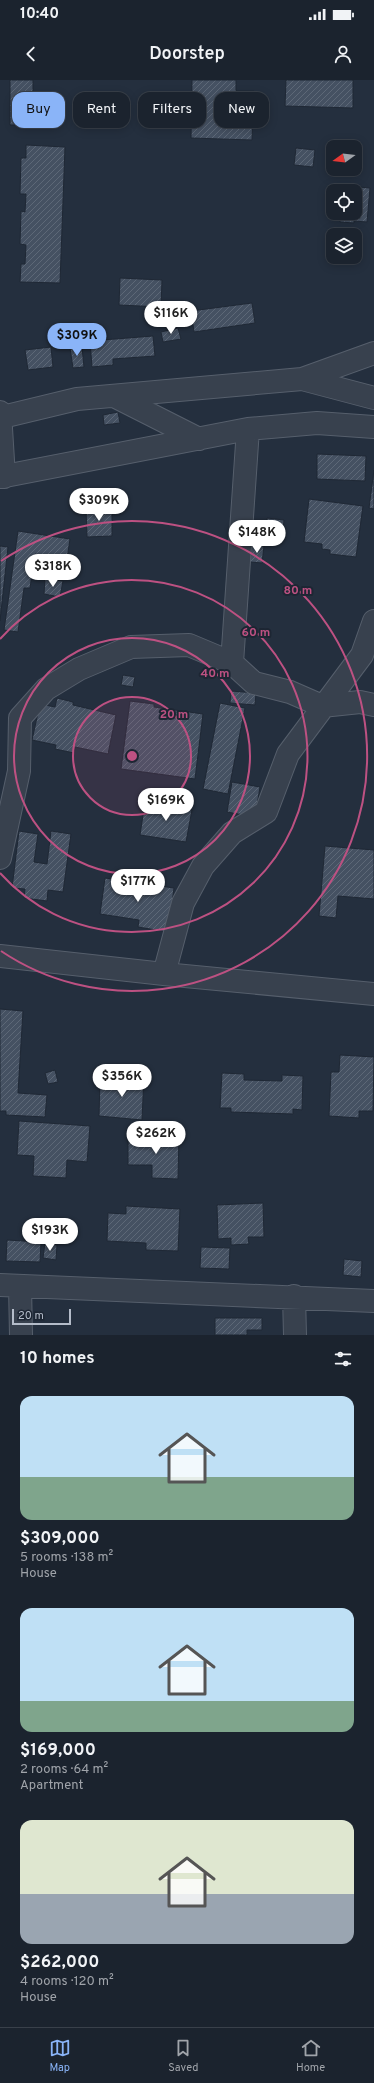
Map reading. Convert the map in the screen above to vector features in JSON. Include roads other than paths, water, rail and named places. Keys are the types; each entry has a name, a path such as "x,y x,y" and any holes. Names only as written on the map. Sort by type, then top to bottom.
{"street":[{"path":"374,353 302,379 77,400 1,414 2,477 248,429 317,423 374,426"},
{"path":"302,379 374,398"},
{"path":"114,396 199,439"},
{"path":"232,663 248,429"},
{"path":"164,974 183,903 203,866 232,833 266,812 288,754 322,706 362,655 374,620"},
{"path":"0,858 19,771 20,718 46,689 79,668 130,647 189,645 232,663 254,682 290,692 322,706 360,702 374,704"},
{"path":"0,956 164,974 374,994"},
{"path":"21,1335 10,1286 294,1296 374,1301"},
{"path":"294,1296 295,1335"}]}
